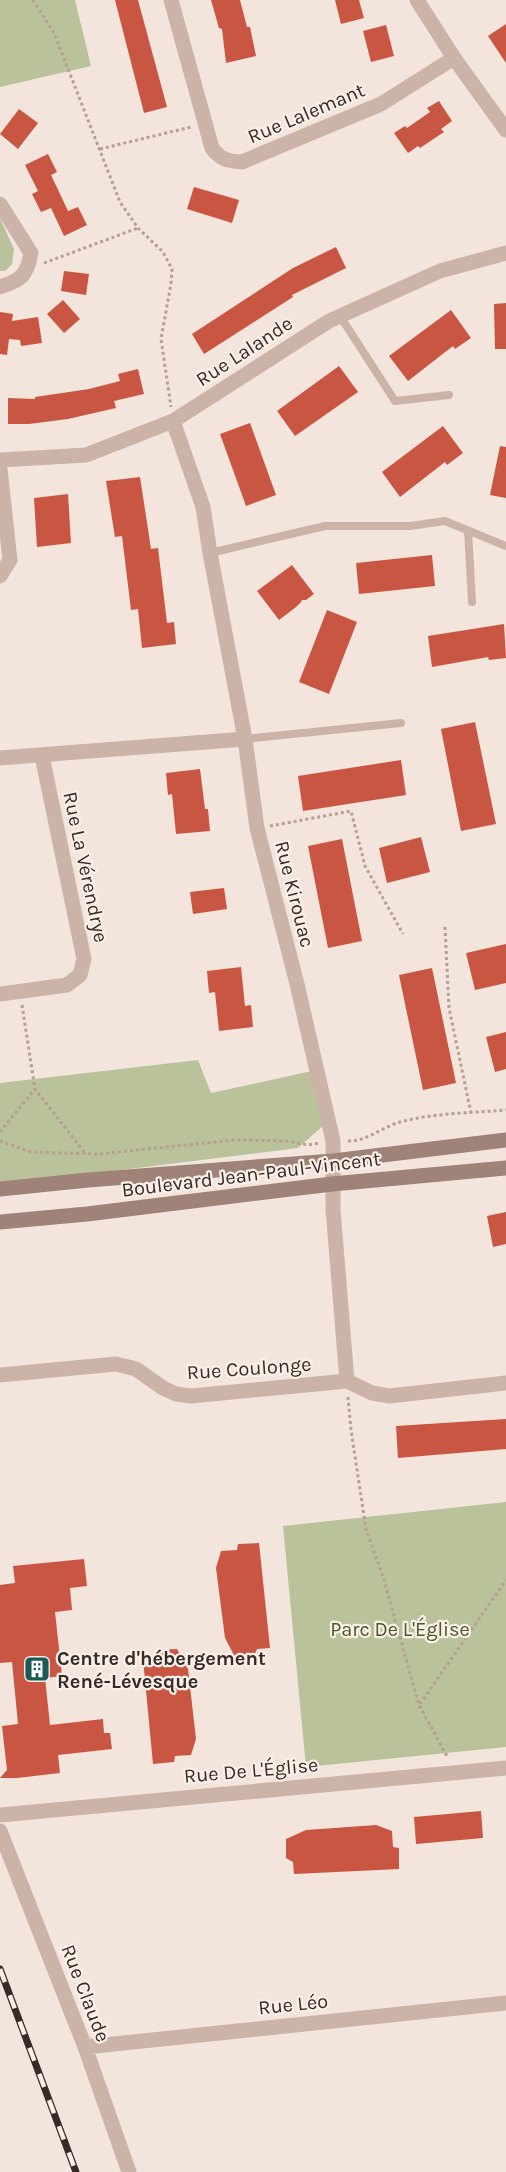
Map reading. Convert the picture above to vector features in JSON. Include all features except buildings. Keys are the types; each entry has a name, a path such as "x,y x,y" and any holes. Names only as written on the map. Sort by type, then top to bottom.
{"street":[{"name":"Rue Lalemant","path":"171,0 212,148 218,156 228,161 242,162 381,104 454,58"},
{"path":"417,0 454,58 506,130"},
{"path":"0,204 31,254 29,268 18,282 0,287"},
{"name":"Rue Lalande","path":"0,460 86,455 173,421 329,321 440,271 506,253"},
{"name":"Rue Kirouac","path":"173,421 203,507 245,739 257,828 297,984 333,1141 332,1184 347,1381"},
{"path":"0,469 10,560 0,576"},
{"path":"0,758 245,739"},
{"name":"Rue La Vérendrye","path":"0,994 67,985 80,975 84,959 42,756"},
{"name":"Boulevard Jean-Paul-Vincent","path":"0,1190 88,1180 333,1161 506,1140"},
{"name":"Boulevard Jean-Paul-Vincent","path":"0,1222 87,1214 332,1184 506,1168"},
{"name":"Rue Coulonge","path":"0,1375 116,1364 136,1369 163,1388 176,1394 191,1396 347,1381 372,1393 389,1396 506,1383"},
{"name":"Rue De L'Église","path":"0,1815 506,1768"},
{"name":"Rue Claude","path":"0,1831 85,2047 129,2172"},
{"name":"Rue Léo","path":"85,2047 506,2003"}],"lane":[{"path":"340,316 395,401 449,395"},
{"path":"210,553 325,526 410,526 445,521 506,546"},
{"path":"468,531 472,602"},
{"path":"245,739 401,723"}],"path":[{"path":"33,0 54,33 120,202 138,228 163,252 172,269 161,339 173,421"},
{"path":"100,149 205,123"},
{"path":"29,268 138,228"},
{"path":"257,828 351,811 365,866 403,934"},
{"path":"445,927 449,1008 471,1113"},
{"path":"20,991 35,1089 85,1153"},
{"path":"0,1132 35,1089"},
{"name":"Boulevard Jean-Paul-Vincent","path":"0,1141 31,1152 85,1153 235,1140 287,1141 308,1145 333,1141 356,1141 398,1122 429,1116 506,1110"},
{"path":"347,1381 351,1430 366,1529 384,1580 419,1706 457,1772"},
{"path":"419,1706 506,1580"}],"green space":[{"path":"0,0 75,0 91,66 0,87"},
{"path":"0,218 14,249 12,264 5,271 0,271"},
{"path":"198,1060 211,1093 312,1071 324,1125 298,1148 0,1185 0,1083"},
{"name":"Parc De L'Église","path":"506,1502 506,1747 306,1767 283,1526"}],"railway":[{"path":"0,1969 76,2172"}],"place":[{"name":"Centre d'hébergement René-Lévesque","path":"37,1669"}]}
